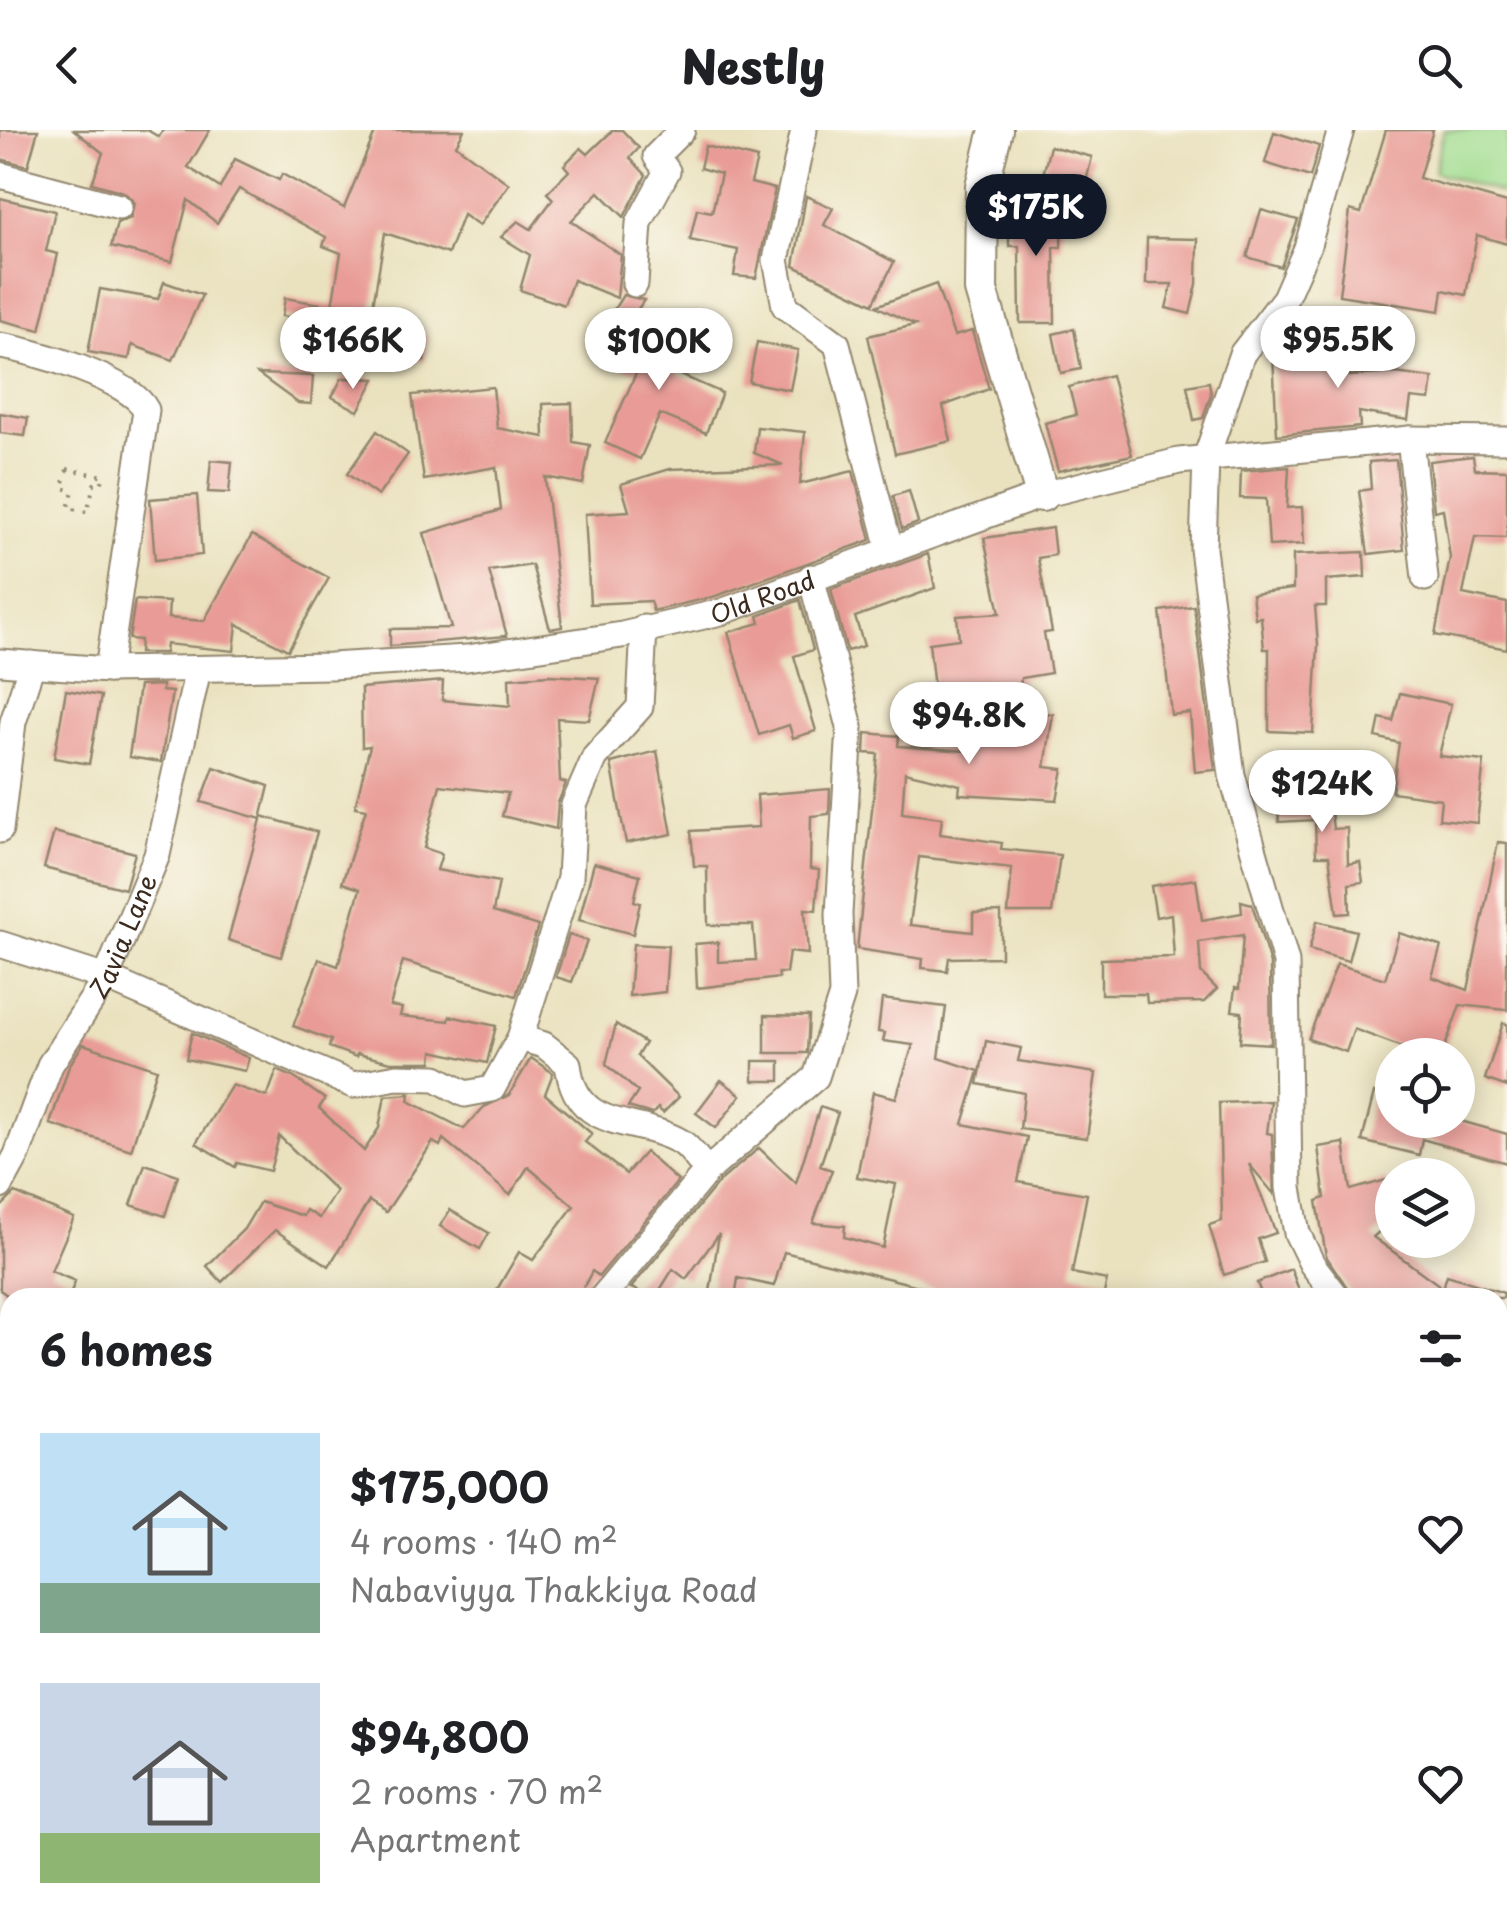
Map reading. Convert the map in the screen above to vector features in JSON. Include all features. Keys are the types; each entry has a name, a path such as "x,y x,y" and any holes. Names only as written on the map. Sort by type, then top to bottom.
{"street":[{"path":"635,284 639,224 668,172 656,156 682,130"},
{"path":"804,130 776,260 785,306 837,344 890,549"},
{"path":"996,130 982,186 981,290 1042,495"},
{"path":"1330,1288 1312,1264 1297,1233 1289,1188 1286,962 1232,775 1203,549 1206,458 1242,354 1285,298 1308,248 1341,130"},
{"path":"0,174 120,207"},
{"path":"0,346 30,350 140,397 146,410 108,670"},
{"path":"1410,440 1425,578"},
{"name":"Old Road","path":"0,662 108,670 467,658 721,612 1042,495 1206,458 1410,440 1507,440"},
{"path":"610,1288 707,1171 816,1077 842,996 839,914 850,727 811,577"},
{"path":"0,944 106,978 352,1085 397,1078 436,1078 465,1094 492,1089 520,1038 570,878 574,805 596,758 640,707 644,628"},
{"path":"0,830 13,722 32,664"},
{"name":"Zavia Lane","path":"0,1186 17,1155 50,1065 106,978 157,855 198,669"},
{"path":"520,1038 544,1045 568,1064 571,1085 587,1110 682,1143 707,1171"}],"path":[{"path":"67,469 104,476 101,485 94,484 87,512 68,508 73,491 63,488 67,469"}],"green space":[{"path":"1444,130 1507,130 1507,195 1434,172"}],"building":[{"path":"0,130 38,130 28,166 0,159"},
{"path":"74,130 147,130 159,137 163,130 210,130 188,167 220,188 235,159 279,180 282,174 344,208 376,130 464,130 456,145 509,184 479,226 463,215 448,254 385,233 369,329 360,329 282,316 285,298 332,306 341,253 323,246 326,237 239,189 217,223 188,200 172,262 111,247 117,223 131,218 134,202 124,192 92,183 103,153"},
{"path":"613,130 622,130 639,148 630,158 646,175 624,217 599,192 571,221 621,255 617,298 573,280 564,305 520,290 530,255 501,237 518,221 531,229 553,199 547,193 569,171 564,165 581,148 588,154"},
{"path":"1386,130 1433,130 1419,178 1507,203 1507,244 1477,235 1466,295 1443,290 1440,311 1339,295 1350,210 1361,213"},
{"path":"1274,132 1319,146 1310,177 1265,163"},
{"path":"705,146 757,159 751,183 775,189 756,278 734,276 738,250 690,240 697,209 712,212 721,174 700,168"},
{"path":"1050,146 1092,157 1085,186 1043,175"},
{"path":"806,196 833,208 824,225 894,262 873,304 794,266"},
{"path":"0,198 55,211 46,251 58,254 40,330 0,320"},
{"path":"1009,206 1062,207 1061,247 1054,247 1055,323 1020,323 1019,246 1009,246"},
{"path":"1261,210 1298,220 1281,267 1247,257"},
{"path":"1147,238 1198,239 1197,284 1190,314 1166,308 1172,284 1146,284"},
{"path":"164,282 202,295 173,360 132,345 129,359 88,352 100,289 158,299"},
{"path":"936,284 954,336 972,331 989,389 943,406 951,441 895,454 868,336 915,325 876,306"},
{"path":"623,295 644,300 621,334 605,324"},
{"path":"634,328 683,338 676,373 722,393 706,433 660,414 640,459 605,443 637,371 625,369"},
{"path":"1074,329 1081,369 1061,373 1053,334"},
{"path":"389,331 426,335 424,361 386,354"},
{"path":"1348,340 1350,376 1395,373 1433,378 1430,400 1411,398 1408,420 1359,412 1360,427 1277,435 1273,355 1315,354 1314,342"},
{"path":"757,342 798,350 790,390 749,382"},
{"path":"258,374 313,376 311,404 298,403"},
{"path":"1111,375 1132,455 1058,471 1045,423 1076,415 1069,387"},
{"path":"342,378 375,379 358,411 332,397"},
{"path":"1209,382 1211,394 1203,418 1194,420 1187,386"},
{"path":"493,387 497,428 544,437 543,404 572,403 573,442 590,445 583,484 545,477 562,627 550,629 532,565 489,571 507,636 390,646 390,629 451,628 424,533 501,510 496,467 424,480 412,395"},
{"path":"0,413 28,418 25,436 0,433"},
{"path":"757,427 805,432 800,484 853,471 871,540 716,596 653,611 650,601 590,604 585,514 629,511 621,484 670,469 783,465 754,453"},
{"path":"377,431 408,454 378,496 347,474"},
{"path":"1473,456 1475,469 1507,470 1507,538 1475,537 1463,594 1507,603 1507,649 1435,635 1450,558 1443,509 1434,511 1429,461"},
{"path":"211,460 232,462 229,493 208,492"},
{"path":"1396,460 1404,550 1368,554 1359,491 1371,489 1369,462"},
{"path":"1289,467 1287,508 1302,507 1304,544 1269,546 1266,499 1240,498 1241,471"},
{"path":"909,491 918,523 902,529 893,496"},
{"path":"197,495 202,555 155,560 150,499"},
{"path":"1052,528 1055,555 1038,558 1052,632 1044,633 1051,673 1021,678 1017,710 1053,714 1045,767 1063,769 1057,800 959,794 960,785 905,772 902,813 942,818 940,834 1002,843 1001,849 1060,855 1052,913 1008,913 1012,868 919,857 910,925 973,932 973,913 1001,912 1001,957 949,958 947,971 922,968 923,959 857,949 878,754 865,753 866,733 899,736 898,746 965,751 972,703 936,707 929,643 959,639 957,616 1000,613 984,538"},
{"path":"252,535 329,578 288,650 237,624 234,651 166,644 165,653 139,653 140,640 129,639 135,600 169,602 168,618 204,621"},
{"path":"1364,552 1365,577 1326,580 1326,606 1315,606 1318,645 1313,733 1269,731 1269,649 1264,649 1261,617 1255,618 1252,594 1293,589 1293,555"},
{"path":"928,554 935,588 855,617 864,646 847,651 831,589"},
{"path":"800,600 813,650 794,656 816,731 793,738 789,725 759,735 728,632 760,623 758,616"},
{"path":"1194,606 1215,770 1195,772 1190,713 1171,715 1160,611"},
{"path":"509,678 599,678 589,720 557,718 560,781 566,783 558,803 556,829 502,816 508,793 440,785 424,848 442,854 437,870 499,882 493,912 538,926 516,996 403,961 390,1006 402,1008 400,1016 449,1021 450,1016 496,1026 487,1063 433,1051 432,1062 391,1062 357,1054 356,1057 329,1047 331,1040 293,1026 319,959 338,966 360,889 342,883 366,809 355,807 370,746 362,747 361,688 443,681 442,700 510,706"},
{"path":"162,685 162,691 172,692 161,762 129,757 139,686"},
{"path":"66,690 101,696 89,764 54,758"},
{"path":"1400,693 1451,704 1439,756 1484,761 1477,823 1439,819 1441,799 1392,792 1399,743 1376,737 1380,718 1393,721"},
{"path":"657,751 672,834 626,843 611,763"},
{"path":"214,767 269,786 261,819 201,802"},
{"path":"1299,783 1299,788 1328,786 1333,829 1347,828 1348,864 1360,862 1363,882 1349,884 1350,913 1337,914 1329,856 1316,856 1315,820 1279,822 1276,785"},
{"path":"830,789 829,814 811,816 810,869 819,870 816,910 805,909 808,954 789,952 786,973 778,973 779,978 697,988 695,944 718,942 718,962 756,960 753,925 708,925 707,866 694,866 691,831 759,827 757,795"},
{"path":"262,816 317,832 281,957 228,940"},
{"path":"54,832 135,853 125,889 44,868"},
{"path":"1498,842 1507,843 1507,1010 1460,1005 1448,1038 1378,1038 1354,1029 1346,1052 1308,1039 1337,964 1385,979 1399,933 1441,946 1432,977 1468,990"},
{"path":"594,863 640,875 634,901 640,903 633,934 579,920"},
{"path":"1196,879 1202,920 1242,913 1241,901 1252,904 1270,964 1271,1044 1240,1042 1242,1012 1232,1011 1235,988 1239,989 1243,935 1199,942 1201,973 1217,989 1204,1002 1147,1003 1146,994 1101,994 1101,959 1174,957 1171,914 1156,917 1151,886"},
{"path":"1317,921 1356,931 1348,961 1309,950"},
{"path":"569,935 587,941 572,982 556,977"},
{"path":"633,944 668,946 665,992 629,996"},
{"path":"882,999 946,1007 939,1058 979,1071 963,1124 1027,1137 1018,1182 1087,1194 1072,1273 1107,1280 1105,1288 926,1288 784,1252 774,1286 738,1278 736,1288 711,1288 719,1234 686,1279 673,1269 661,1288 631,1288 719,1182 759,1148 796,1183 820,1107 838,1113 820,1166 832,1170 813,1223 845,1226 844,1237 883,1248 896,1184 857,1177 873,1092 896,1098 913,1045 883,1041 885,1033 878,1032"},
{"path":"765,1015 809,1016 807,1053 765,1053"},
{"path":"1503,1023 1507,1024 1507,1087 1485,1079"},
{"path":"616,1024 645,1043 637,1056 679,1097 663,1113 658,1108 652,1114 628,1107 638,1092 606,1064"},
{"path":"192,1033 249,1058 245,1071 186,1059"},
{"path":"986,1041 1021,1048 1018,1061 1096,1073 1087,1138 1020,1129 1024,1093 978,1084"},
{"path":"83,1044 157,1069 131,1150 50,1124 69,1066"},
{"path":"531,1058 553,1073 545,1094 592,1134 585,1142 626,1174 645,1152 678,1181 599,1276 592,1271 583,1288 498,1288 519,1252 533,1260 574,1206 528,1167 510,1195 443,1139 440,1146 433,1142 386,1212 369,1201 329,1266 275,1230 222,1282 207,1266 244,1229 260,1202 303,1216 306,1210 319,1218 336,1191 279,1136 270,1171 237,1163 235,1167 196,1143 232,1085 267,1097 277,1070 293,1077 325,1099 319,1108 364,1151 379,1128 385,1096 410,1094 409,1101 464,1129 484,1107 509,1095"},
{"path":"753,1061 780,1061 780,1081 753,1081"},
{"path":"721,1080 741,1095 716,1128 696,1113"},
{"path":"1374,1093 1375,1138 1475,1138 1475,1125 1507,1134 1507,1163 1422,1139 1419,1155 1362,1141"},
{"path":"1271,1101 1267,1133 1272,1134 1274,1194 1249,1164 1276,1233 1258,1239 1265,1262 1224,1275 1209,1225 1222,1221 1219,1103"},
{"path":"1344,1143 1351,1190 1375,1183 1375,1258 1402,1258 1443,1288 1347,1288 1326,1256 1317,1201 1325,1198 1318,1147"},
{"path":"145,1164 178,1175 165,1216 131,1205"},
{"path":"15,1193 74,1218 51,1271 75,1281 73,1288 0,1288 0,1208"},
{"path":"450,1210 489,1233 480,1249 440,1226"},
{"path":"1291,1269 1298,1288 1259,1288 1257,1283"},
{"path":"1447,1275 1488,1288 1443,1288"}]}
